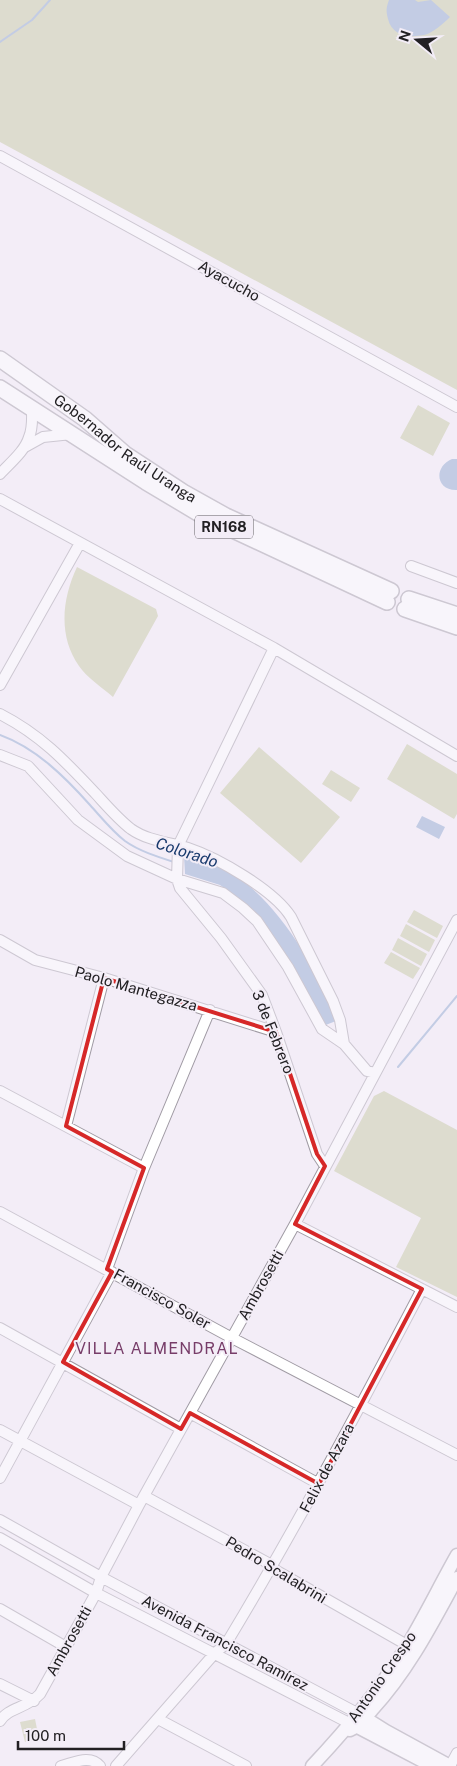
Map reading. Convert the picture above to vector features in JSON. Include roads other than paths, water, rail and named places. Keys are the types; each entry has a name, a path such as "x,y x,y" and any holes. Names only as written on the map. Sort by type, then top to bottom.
{"highway":[{"name":"Gobernador Raúl Uranga","path":"0,359 85,419 125,454 183,492 226,516 389,597 203,516 146,482 0,388"},
{"path":"457,615 407,604 457,637"},
{"path":"430,618 457,627"}],"main road":[{"name":"Antonio Crespo","path":"354,1723 407,1645 457,1555"},
{"name":"Antonio Crespo","path":"354,1723 404,1670 457,1578"},
{"path":"312,1766 354,1723"},
{"name":"Avenida Francisco Ramírez","path":"354,1723 432,1766"},
{"name":"Avenida Francisco Ramírez","path":"354,1723 450,1766"}],"street":[{"name":"Ayacucho","path":"0,156 457,407"},
{"path":"0,474 23,448 29,438 32,425 32,410"},
{"path":"23,448 43,437 72,434"},
{"path":"0,499 274,648 457,756"},
{"path":"0,685 80,543"},
{"path":"412,566 457,583"},
{"path":"177,876 177,849 274,648"},
{"path":"0,714 32,733 54,751 132,830 177,849 188,848 231,868 265,891 286,910 333,1001 340,1020 344,1044"},
{"path":"0,755 28,766 78,820 117,850 127,856 232,898 257,921 288,967 322,1029 344,1044 367,1070 375,1073"},
{"name":"3 de Febrero","path":"177,876 180,888 221,938 262,996 317,1154 325,1166"},
{"name":"Ambrosetti","path":"34,1701 40,1694 96,1593 101,1577 142,1500 295,1224 457,920"},
{"name":"Paolo Mantegazza","path":"0,940 35,960 104,978 276,1032"},
{"path":"66,1126 104,978"},
{"path":"0,1478 110,1270 144,1168 210,1010"},
{"path":"0,1091 144,1168"},
{"name":"Francisco Soler","path":"0,1212 110,1270 232,1338 456,1454"},
{"path":"295,1224 457,1307"},
{"name":"Felix de Azara","path":"226,1644 273,1567 422,1289"},
{"path":"0,1328 181,1429"},
{"path":"190,1413 318,1484"},
{"name":"Pedro Scalabrini","path":"0,1430 268,1562 277,1572 407,1645"},
{"name":"Avenida Francisco Ramírez","path":"0,1520 226,1644 354,1723"},
{"name":"Avenida Francisco Ramírez","path":"0,1538 96,1593 354,1723"},
{"path":"0,1609 66,1647"},
{"path":"116,1766 215,1652 226,1644"},
{"path":"0,1684 34,1701"},
{"path":"0,1721 8,1712 34,1701"},
{"path":"158,1719 246,1766"},
{"path":"450,1766 457,1753"},
{"path":"61,1766 93,1760 100,1766"}],"water":[{"path":"389,0 415,0 418,2 431,0 450,17 438,28 427,34 407,36 397,32 390,25 387,12"},
{"path":"452,459 457,459 457,490 445,487 439,478 442,467"},
{"path":"422,816 445,827 439,839 416,827"},
{"path":"184,856 226,870 248,885 264,900 280,918 307,959 319,980 336,1021 323,1026 260,918 220,885 185,874"}],"waterway":[{"path":"0,42 32,20 50,0"},
{"name":"Colorado","path":"0,735 26,747 49,764 130,845 174,862"},
{"name":"Colorado","path":"398,1067 457,996"}],"district":[{"name":"VILLA ALMENDRAL","path":"157,1348"}]}
